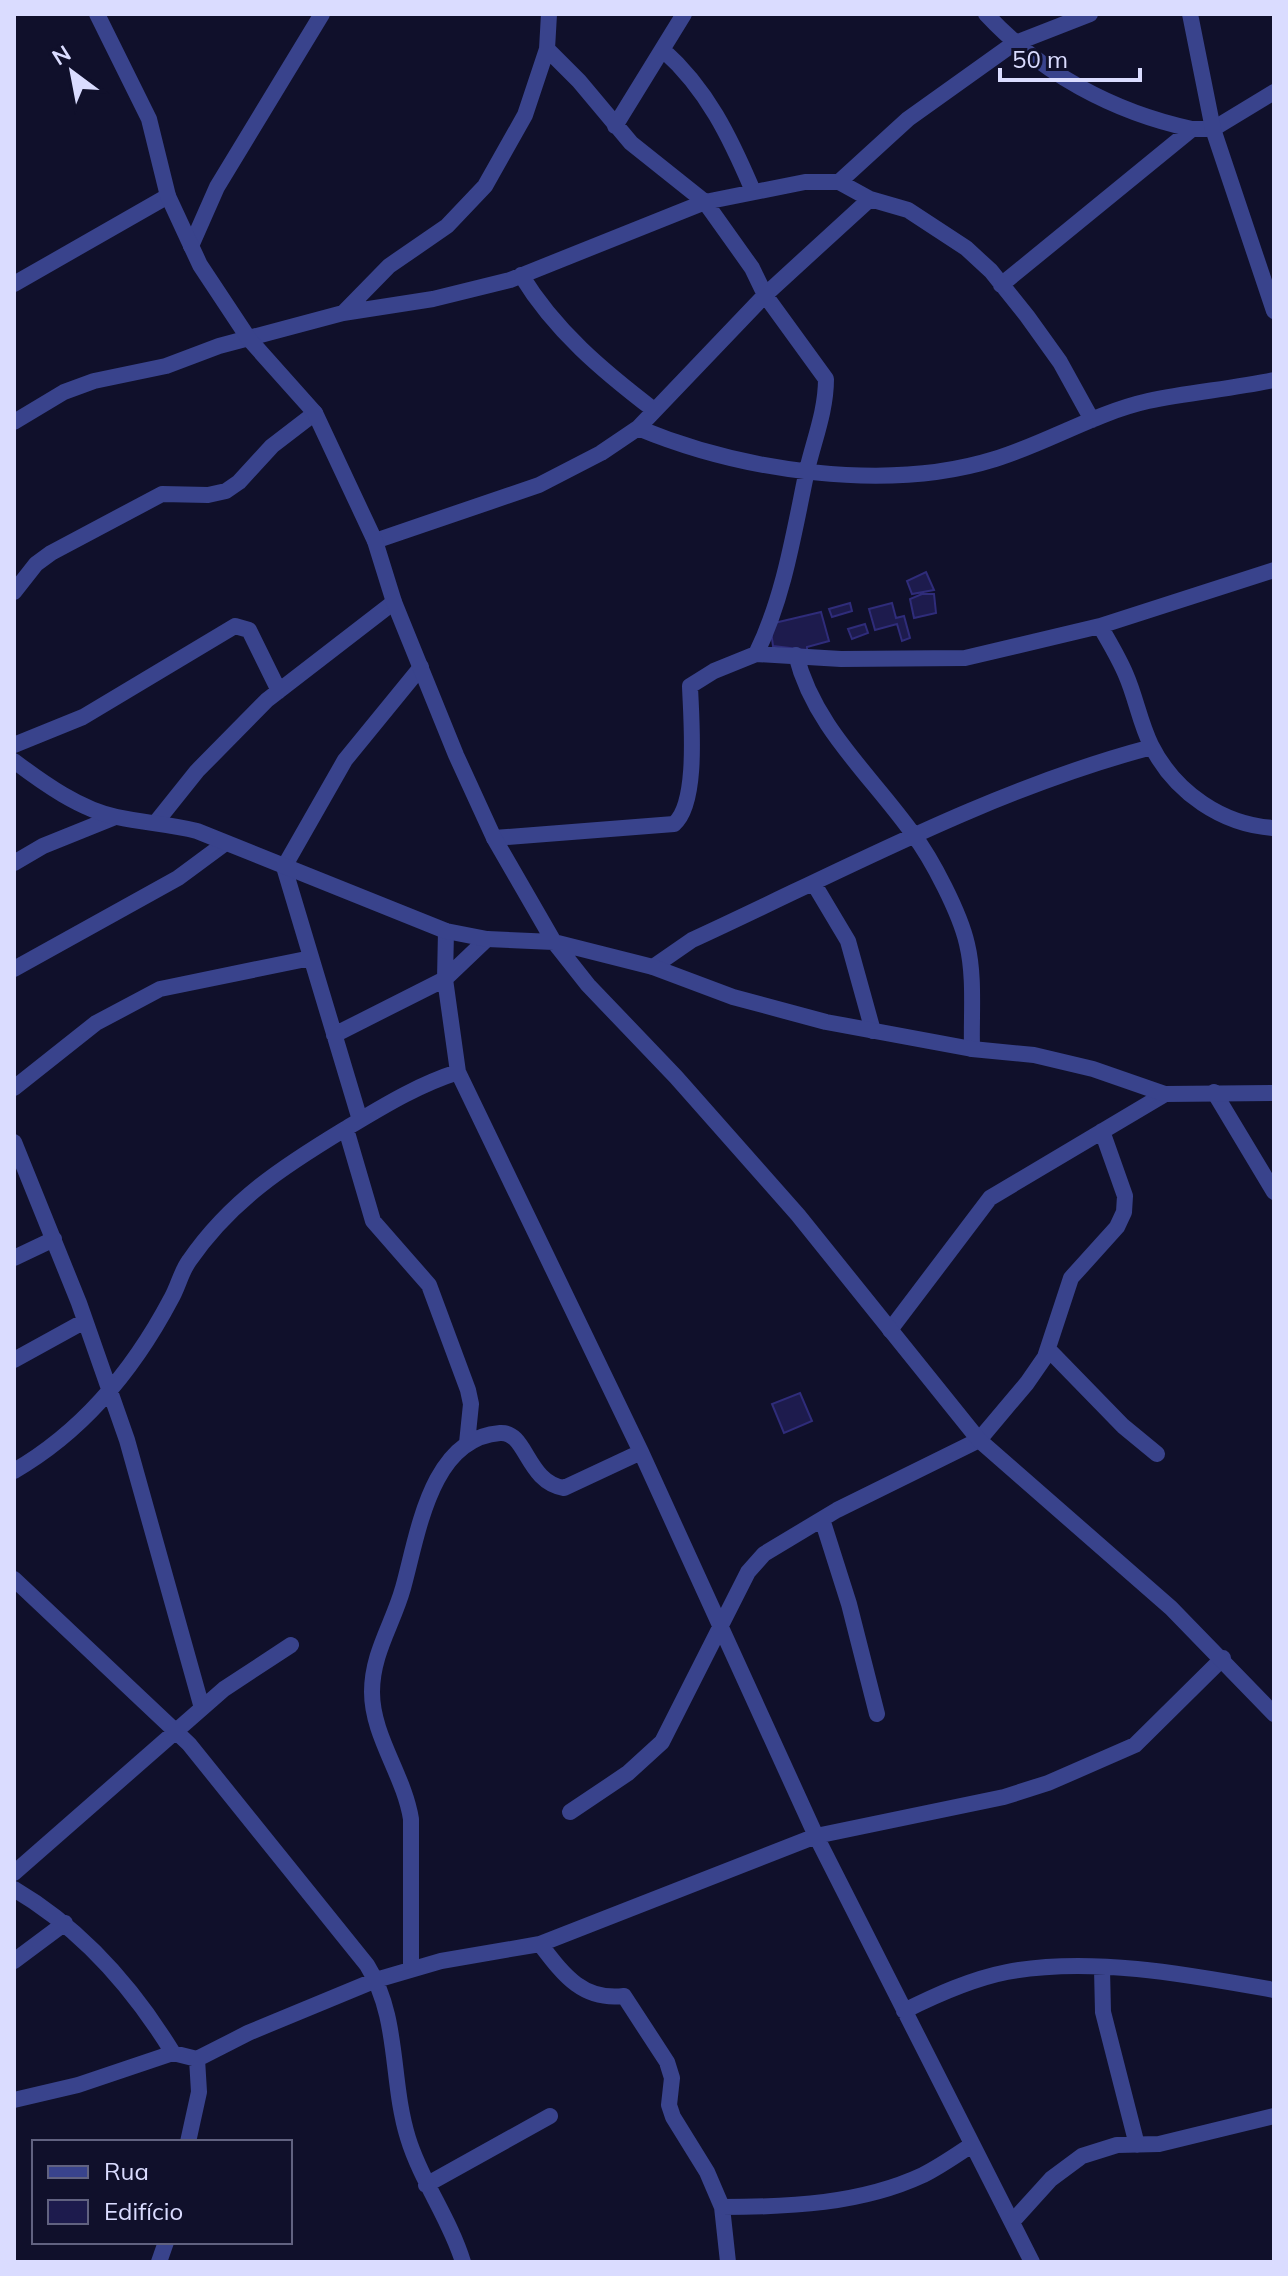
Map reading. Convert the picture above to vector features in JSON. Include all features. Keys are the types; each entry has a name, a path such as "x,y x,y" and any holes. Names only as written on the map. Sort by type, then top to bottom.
{"street":[{"path":"97,14 149,119 168,196 191,246 225,308 315,413 375,541 394,602 494,838 554,942 588,985 676,1077 798,1215 979,1440 1171,1608 1223,1658 1274,1714"},
{"path":"191,246 217,187 322,14"},
{"path":"343,313 389,266 447,226 485,186 525,115 547,49 549,14"},
{"path":"615,126 684,14"},
{"path":"986,14 1013,44 1044,68 1148,119 1192,129 1213,129 1274,92"},
{"path":"839,182 908,119 1013,44 1090,14"},
{"path":"1190,14 1213,129 1274,311"},
{"path":"547,49 579,81 615,126 667,174 705,202 752,268 765,295 826,379 826,397 807,471 798,526 765,636 756,654"},
{"path":"663,50 687,71 716,110 753,191"},
{"path":"1001,285 1192,129"},
{"path":"14,422 64,392 166,366 343,313 433,299 521,275 705,202 805,182 839,182 870,199 908,210 966,248 1001,285 1060,362 1092,420"},
{"path":"14,284 168,196"},
{"path":"375,541 539,485 601,453 638,428 765,295 870,199"},
{"path":"521,275 539,305 597,365 654,410"},
{"path":"638,428 680,445 746,461 807,471 901,475 949,470 996,459 1146,401 1274,380"},
{"path":"14,592 36,564 51,553 150,499 173,492 208,495 226,491 239,482 272,446 315,413"},
{"path":"494,838 674,824 682,818 686,801 692,747 690,686 706,674 756,654 841,659 965,658 1100,626 1274,570"},
{"path":"157,821 236,729 279,691 394,602"},
{"path":"14,745 83,717 235,626 249,630 279,691"},
{"path":"1100,626 1126,675 1152,747 1184,787 1208,809 1241,824 1274,828"},
{"path":"796,655 803,685 814,704 847,753 915,836 967,944 972,1049"},
{"path":"411,1968 411,1819 407,1798 378,1728 372,1694 375,1659 403,1589 434,1486 467,1443 471,1404 429,1285 373,1221 334,1035 284,867 339,769 421,667"},
{"path":"653,967 692,940 915,836 1012,794 1110,757 1152,747"},
{"path":"14,761 68,797 115,817 157,821 197,831 446,931 487,939 554,942 653,967 733,997 873,1031 972,1049 1034,1055 1093,1069 1165,1094 1274,1093"},
{"path":"14,863 43,846 115,817"},
{"path":"14,969 178,878 224,844"},
{"path":"814,884 848,941 873,1031"},
{"path":"446,931 445,979 458,1072 641,1452 816,1836 970,2146 1013,2221 1032,2262"},
{"path":"334,1035 445,979 487,939"},
{"path":"14,1088 96,1023 160,989 311,958"},
{"path":"14,1471 66,1438 110,1391 172,1298 190,1259 257,1184 353,1124 429,1082 458,1072"},
{"path":"1214,1092 1274,1192"},
{"path":"890,1330 990,1198 1165,1094"},
{"path":"570,1812 628,1773 662,1742 748,1572 764,1554 822,1519 979,1440 1027,1383 1048,1349 1071,1278 1117,1227 1124,1212 1125,1196 1102,1131"},
{"path":"14,1142 54,1239 127,1440 202,1708"},
{"path":"14,1258 54,1239"},
{"path":"14,1360 83,1322"},
{"path":"1048,1349 1123,1426 1157,1454"},
{"path":"467,1443 498,1433 509,1434 519,1442 540,1479 564,1488 641,1452"},
{"path":"822,1519 877,1714"},
{"path":"14,1579 175,1731 224,1786 376,1980 391,2025 407,2136 426,2185 463,2262"},
{"path":"14,1873 202,1708 291,1645"},
{"path":"14,2100 78,2085 173,2053 197,2059 248,2033 376,1980 411,1968 540,1944 816,1836 1004,1797 1135,1745 1223,1658"},
{"path":"14,1889 65,1923 131,1989 173,2053"},
{"path":"14,1961 65,1923"},
{"path":"540,1944 571,1984 594,1995 624,1996 634,2006 667,2062 672,2078 669,2105 673,2117 707,2172 722,2207 728,2262"},
{"path":"904,2011 939,1994 1006,1972 1102,1969 1187,1973 1274,1990"},
{"path":"1102,1969 1108,2036 1137,2145"},
{"path":"188,2140 199,2092 197,2059"},
{"path":"426,2185 550,2116"},
{"path":"1013,2221 1051,2179 1082,2156 1117,2145 1159,2144 1274,2116"},
{"path":"722,2207 775,2207 880,2190 923,2175 970,2146"}],"building":[{"path":"926,572 934,590 912,594 907,581"},
{"path":"922,594 934,594 936,613 914,618 910,599"},
{"path":"850,603 852,611 832,617 829,609"},
{"path":"892,603 896,618 904,616 910,638 902,641 897,624 875,630 869,609"},
{"path":"821,612 829,641 807,647 807,650 773,646 770,624"},
{"path":"865,624 868,633 852,639 848,629"},
{"path":"800,1393 812,1421 784,1433 772,1404"}]}
